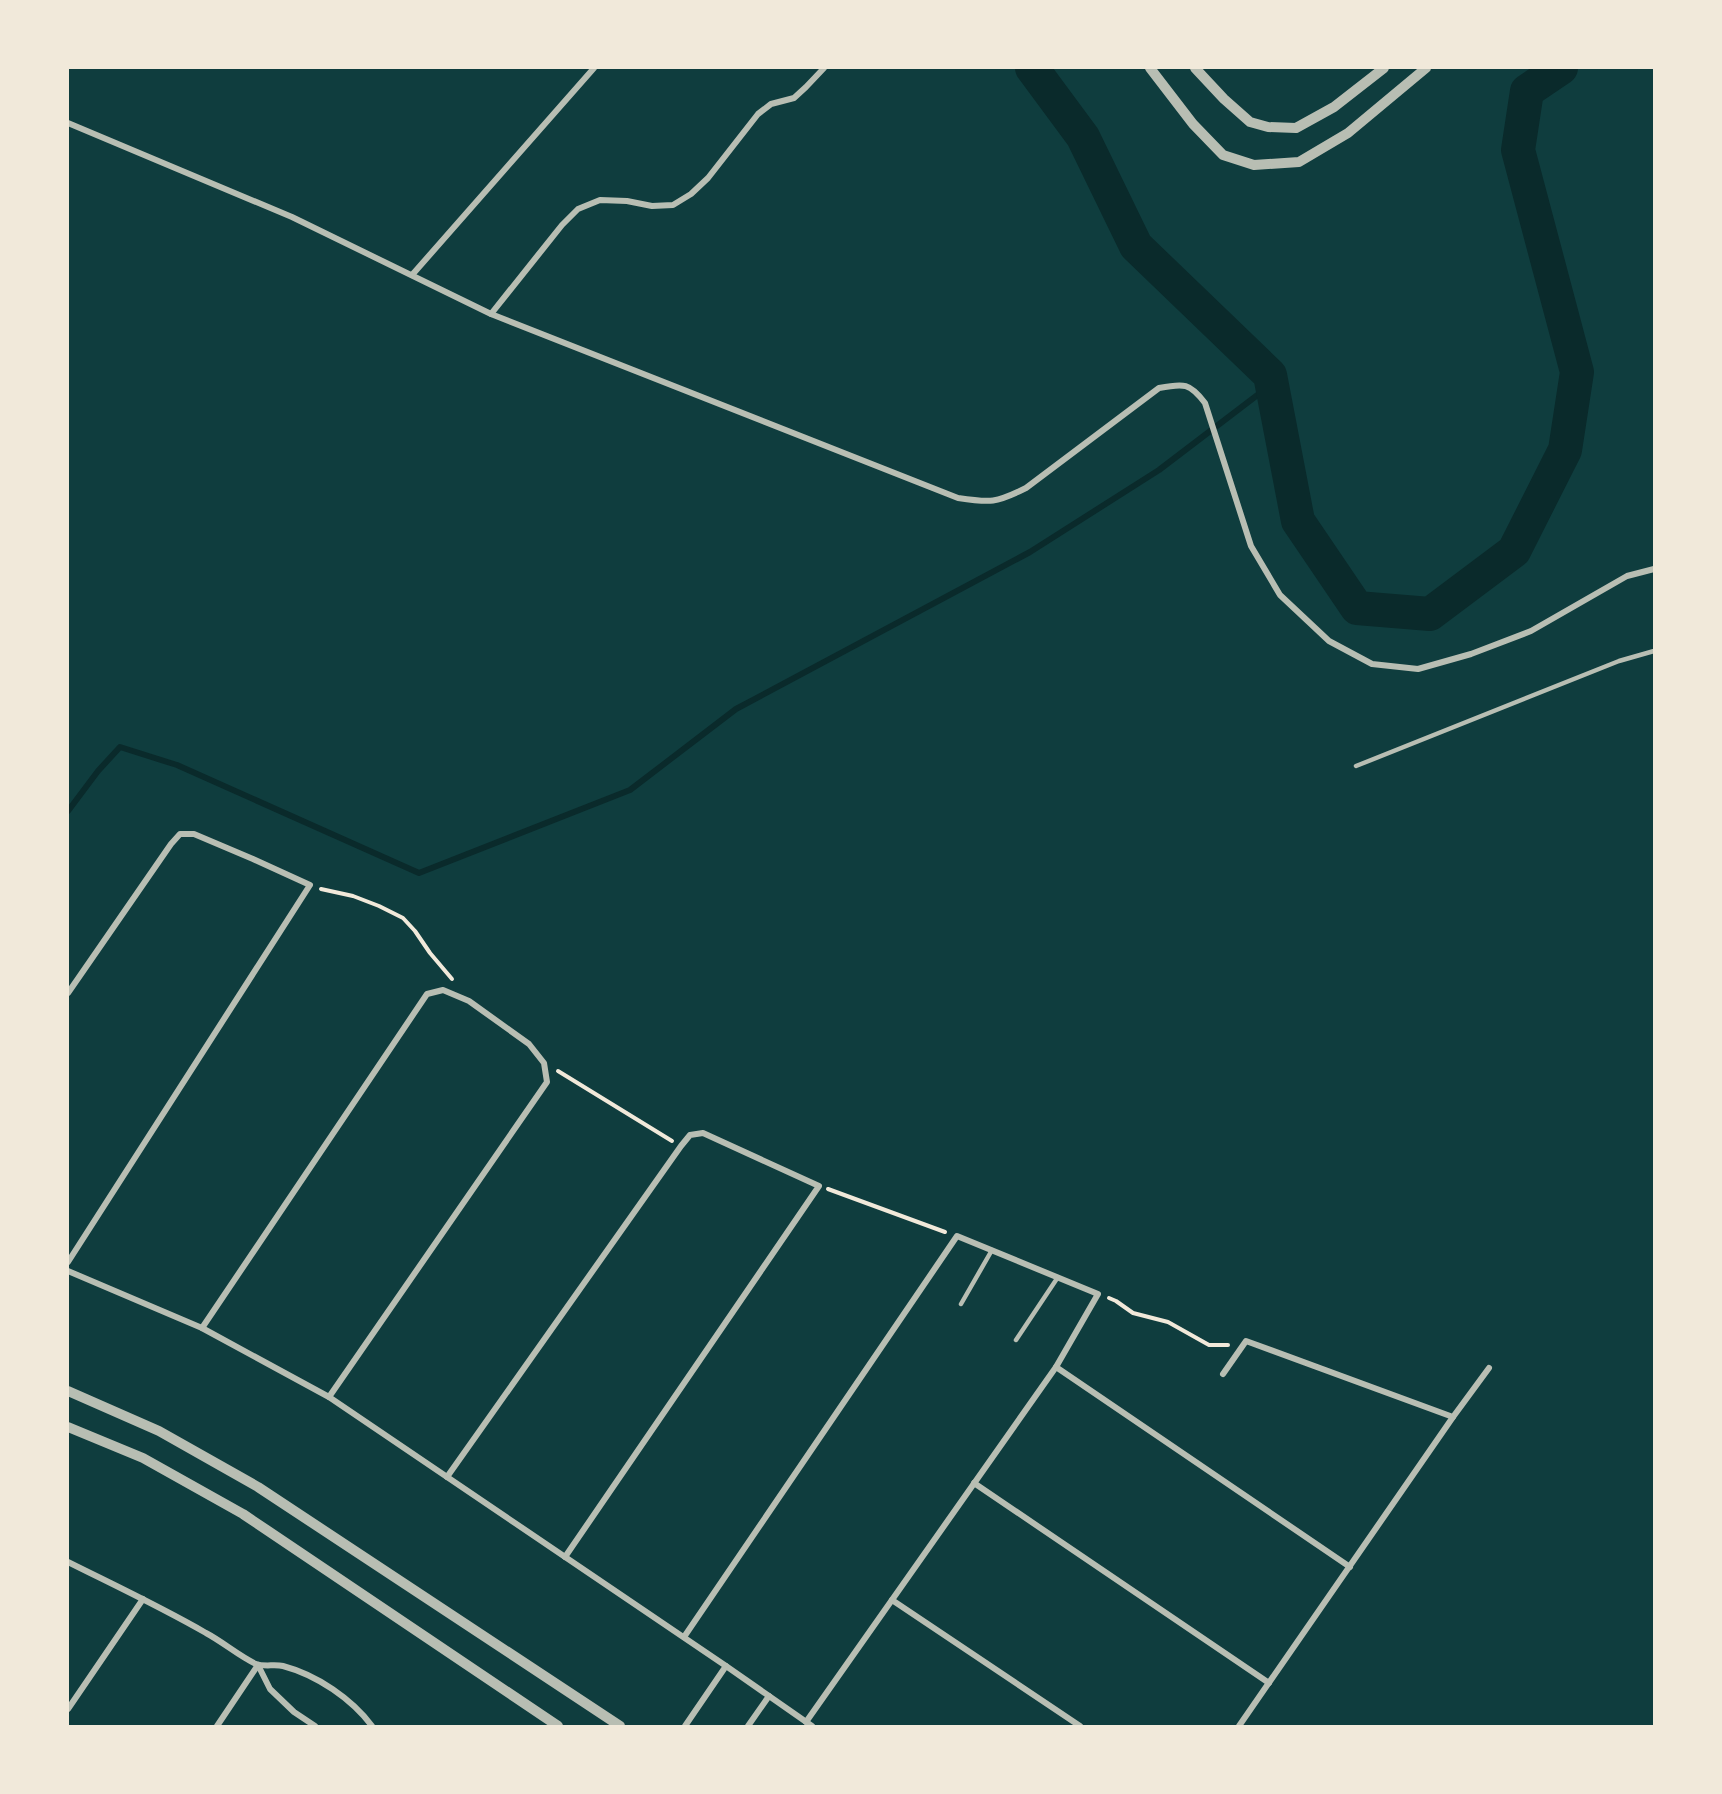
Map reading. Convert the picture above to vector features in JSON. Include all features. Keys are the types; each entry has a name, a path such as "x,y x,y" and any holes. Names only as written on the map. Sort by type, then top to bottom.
{"street":[{"path":"412,275 594,68"},
{"path":"491,314 578,208 600,200 627,201 652,206 673,205 691,194 708,178 758,114 771,104 794,98 824,68"},
{"path":"1150,68 1193,124 1223,155 1254,165 1299,162 1348,133 1426,68"},
{"path":"1195,68 1224,99 1250,122 1268,127 1296,128 1334,107 1384,68"},
{"path":"68,123 292,217 491,314 958,498 984,502 1002,500 1026,488 1159,388 1179,384 1195,390 1205,403 1251,546 1280,595 1329,641 1372,664 1418,669 1471,654 1532,631 1627,576 1654,569"},
{"path":"68,993 180,834 194,834 310,885 68,1262"},
{"path":"202,1328 427,994 443,990 469,1001 529,1044 544,1063 547,1082 329,1397"},
{"path":"447,1477 690,1135 703,1133 819,1186 565,1557"},
{"path":"684,1637 957,1236 1098,1294 1056,1367 806,1722"},
{"path":"68,1270 202,1328 329,1397 812,1726"},
{"path":"1223,1374 1246,1341 1453,1417"},
{"path":"1056,1367 1350,1566"},
{"path":"1239,1726 1489,1368"},
{"path":"68,1391 159,1431 258,1487 620,1726"},
{"path":"68,1427 143,1458 243,1514 558,1726"},
{"path":"974,1483 1269,1683"},
{"path":"68,1563 143,1599 206,1633 258,1665 280,1665 302,1672 344,1698 364,1715 372,1726"},
{"path":"68,1709 143,1599"},
{"path":"892,1600 1080,1726"},
{"path":"217,1726 258,1665"},
{"path":"258,1665 270,1689 294,1712 315,1726"},
{"path":"685,1726 726,1666"},
{"path":"748,1726 769,1696"}],"lane":[{"path":"1356,765 1618,661 1654,651"},
{"path":"961,1304 992,1250"},
{"path":"1016,1340 1058,1277"}],"path":[{"path":"310,885 325,891 353,896 404,918 469,1001"},
{"path":"544,1063 681,1146"},
{"path":"819,1186 957,1236"},
{"path":"1098,1294 1116,1301 1133,1313 1168,1322 1209,1346 1225,1346 1246,1341"}],"waterway":[{"path":"1032,68 1083,137 1136,246 1270,375 1298,521 1357,608 1430,614 1514,551 1565,450 1577,372 1518,150 1527,91 1561,68"},
{"path":"68,811 98,771 120,747 177,765 419,873 630,790 736,709 1030,552 1159,470 1272,384"}]}
